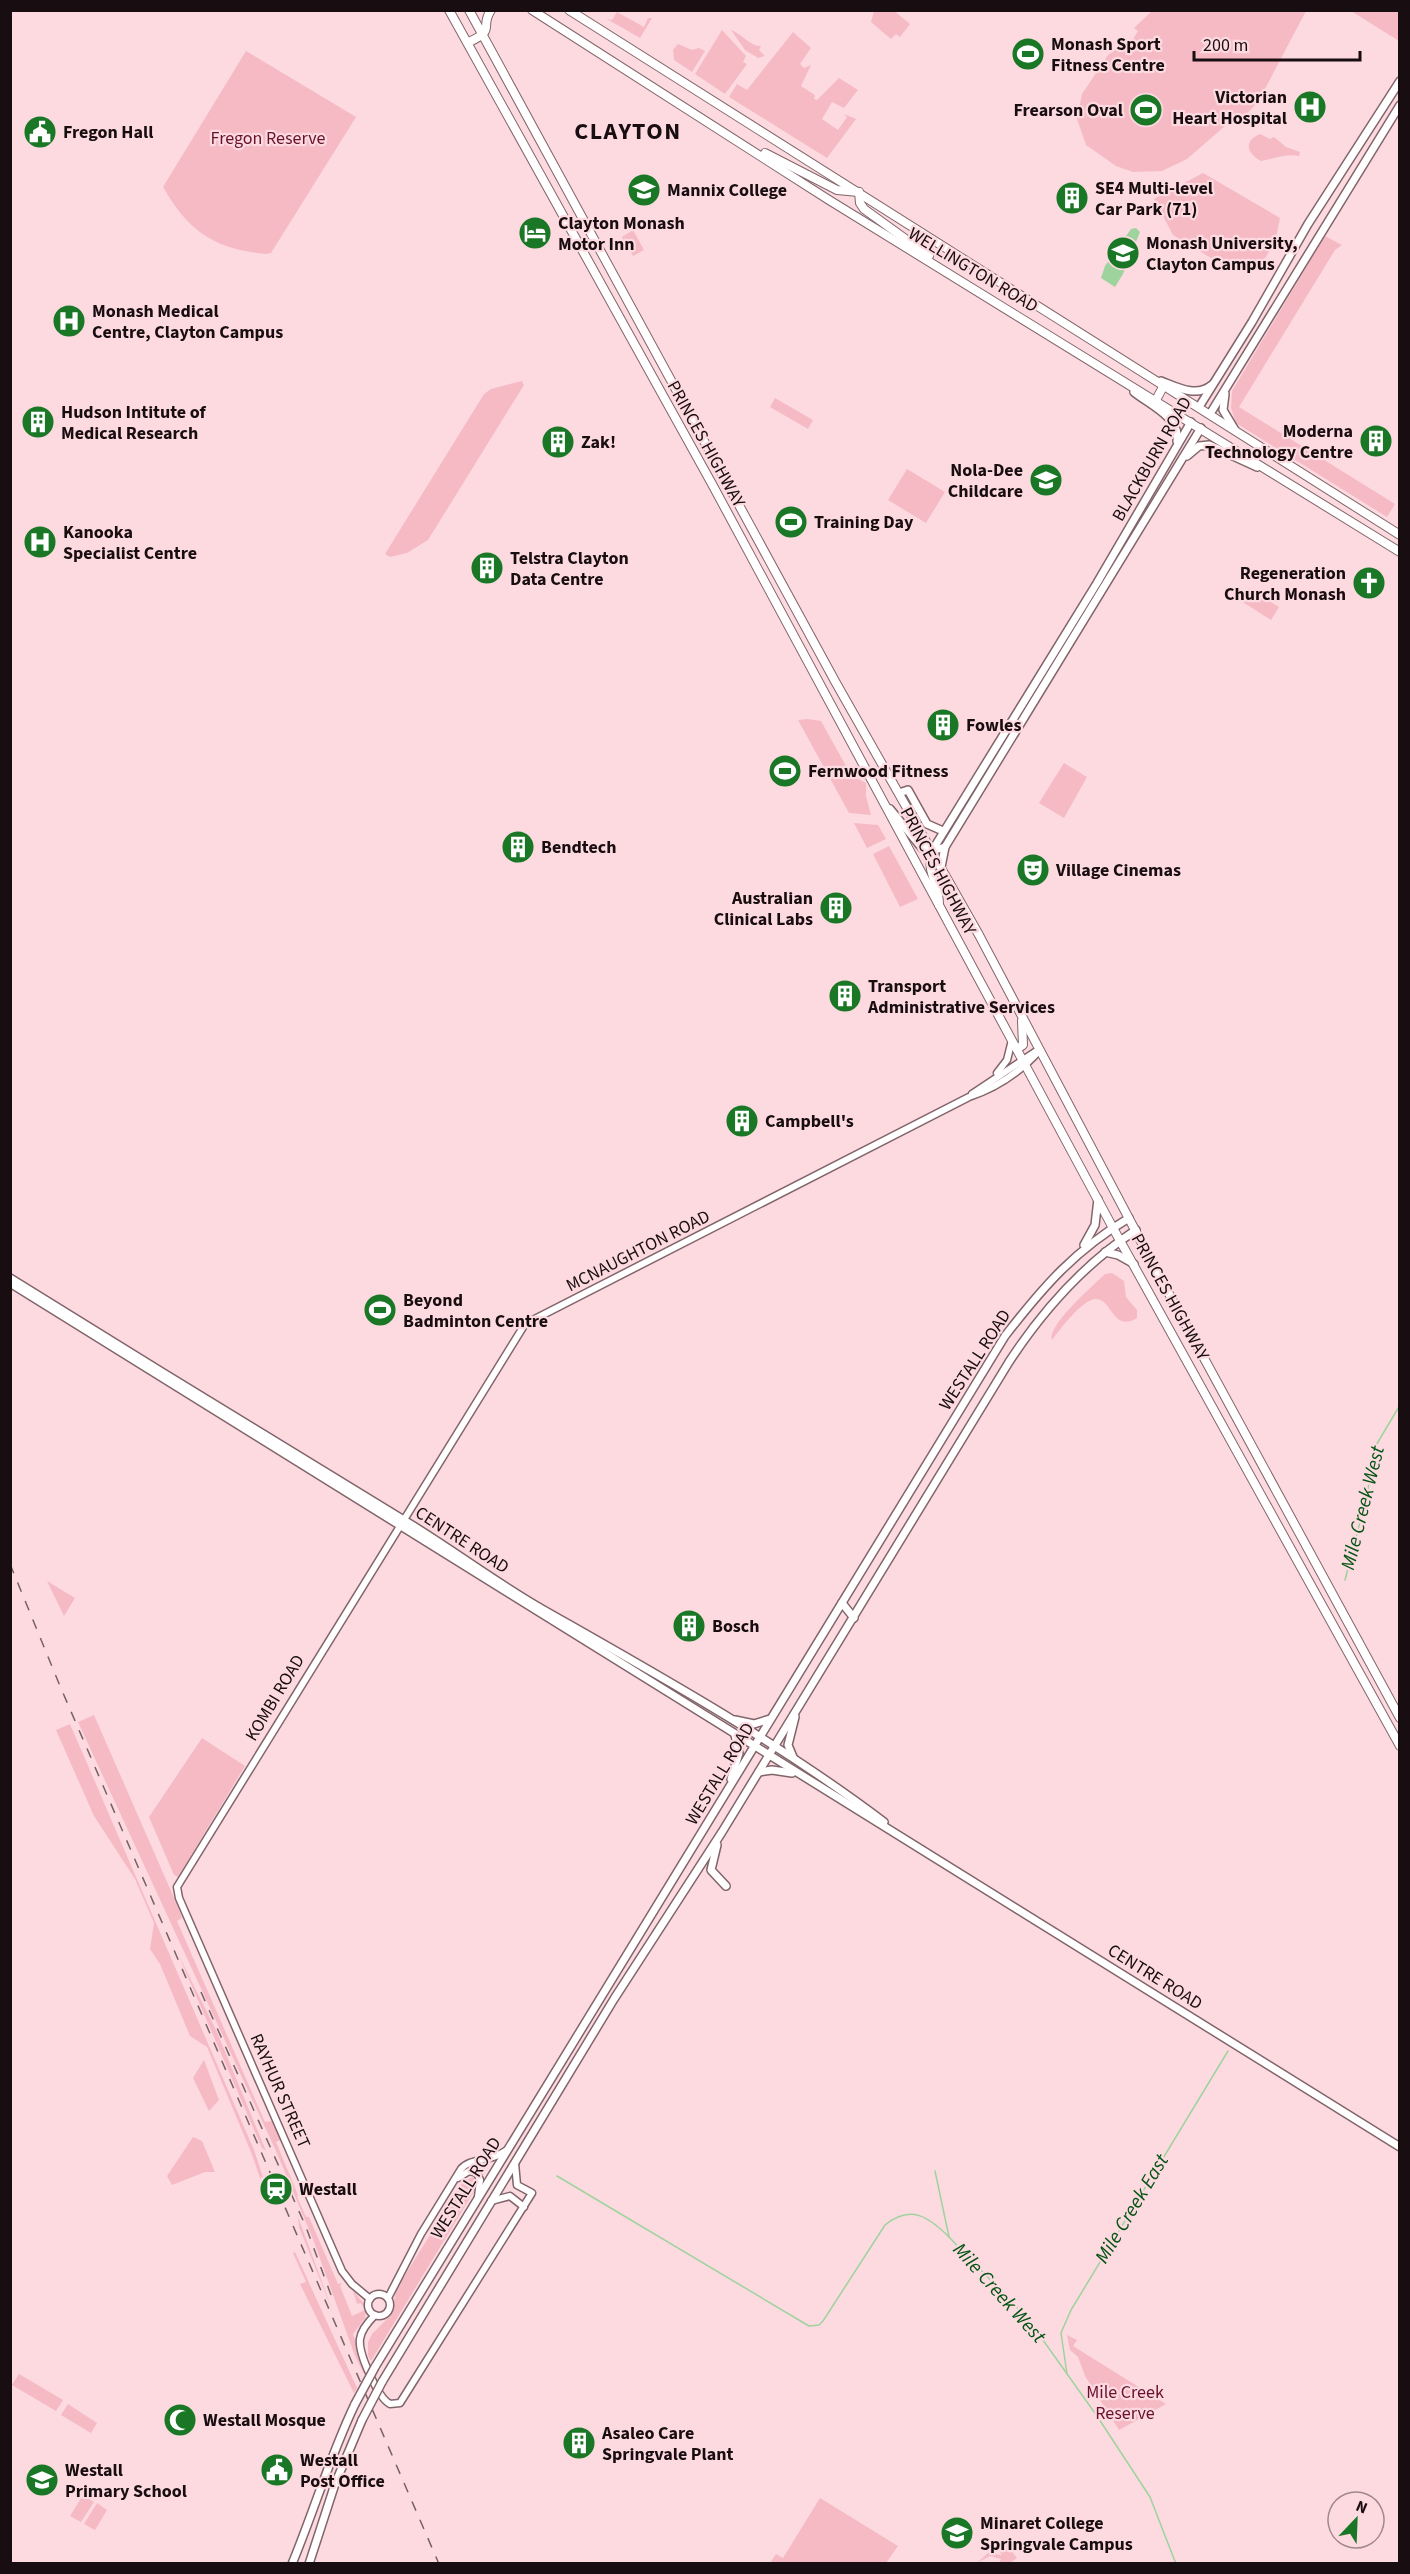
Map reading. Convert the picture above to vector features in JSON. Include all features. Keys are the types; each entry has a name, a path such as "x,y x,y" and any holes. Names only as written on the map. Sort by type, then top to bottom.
{"highway":[{"name":"PRINCES HIGHWAY","path":"449,10 469,42 887,806 1113,1228 1400,1746"},
{"name":"PRINCES HIGHWAY","path":"469,10 681,402 941,867 1212,1374 1400,1718"},
{"path":"469,42 483,36 488,28 488,16 491,10"},
{"name":"WELLINGTON ROAD","path":"532,10 838,205 1113,374 1155,404 1216,437 1400,552"},
{"name":"WELLINGTON ROAD","path":"569,10 1165,384 1400,535"},
{"path":"740,141 837,190 859,192 860,203 869,213 970,285"},
{"path":"1155,404 1165,384"},
{"name":"BLACKBURN ROAD","path":"1191,422 1199,407"},
{"name":"BLACKBURN ROAD","path":"1201,428 1210,414"},
{"path":"1383,541 1391,529"},
{"path":"932,852 930,868 939,889 939,904"},
{"path":"1017,1049 1023,1045 1022,1020"},
{"path":"1205,1391 1212,1374"},
{"path":"1205,1391 1217,1381"},
{"path":"1362,1676 1373,1669"}],"main road":[{"name":"BLACKBURN ROAD","path":"1199,407 1310,221 1400,81"},
{"name":"BLACKBURN ROAD","path":"1210,414 1400,105"},
{"path":"1310,221 1324,228"},
{"path":"1165,384 1198,392 1214,382"},
{"path":"1226,389 1223,410 1236,431"},
{"path":"1155,404 1177,427 1176,447"},
{"name":"BLACKBURN ROAD","path":"932,852 1097,584 1191,422"},
{"name":"BLACKBURN ROAD","path":"941,867 945,847 1201,428"},
{"path":"1216,437 1230,454"},
{"path":"1182,460 1203,445 1230,454 1284,480"},
{"path":"899,793 908,789 927,824 944,831"},
{"path":"887,806 917,844 932,852 945,847"},
{"path":"993,1078 1007,1060 1012,1040"},
{"name":"MCNAUGHTON ROAD","path":"403,1524 525,1324 969,1097 982,1093 1039,1050"},
{"name":"MCNAUGHTON ROAD","path":"969,1097 993,1078 1024,1063"},
{"path":"1082,1249 1095,1225 1098,1197"},
{"name":"WESTALL ROAD","path":"292,2564 308,2528 331,2456 375,2367 1005,1336 1052,1277 1082,1249 1129,1218"},
{"name":"WESTALL ROAD","path":"309,2564 335,2484 362,2420 382,2382 614,1999 722,1832 946,1464 1032,1328 1056,1299 1105,1252 1136,1230"},
{"path":"1105,1252 1134,1264"},
{"name":"CENTRE ROAD","path":"10,1278 320,1471 768,1757 895,1832 1400,2147"},
{"name":"CENTRE ROAD","path":"10,1283 542,1609 588,1633 727,1717 845,1793 895,1832"},
{"path":"932,1455 946,1464"},
{"name":"KOMBI ROAD","path":"177,1887 370,1572 403,1524"},
{"path":"842,1603 854,1618"},
{"path":"794,1759 788,1745 799,1706"},
{"path":"727,1717 754,1724 771,1718"},
{"path":"726,1793 739,1753 735,1735"},
{"path":"759,1772 772,1770 797,1774"},
{"path":"840,1800 845,1793"},
{"path":"722,1832 711,1870 726,1886"},
{"name":"RAYHUR STREET","path":"177,1887 179,1898 342,2271 352,2284 370,2299"},
{"name":"WESTALL ROAD","path":"388,2298 421,2234 464,2165 491,2160 507,2150"},
{"path":"375,2314 360,2338 362,2353 381,2397 390,2404 400,2403 532,2193 517,2185 516,2161"},
{"path":"450,2187 466,2172 474,2171 480,2180 478,2197"},
{"path":"491,2201 510,2196 524,2206"},
{"path":"379,2294 388,2298 390,2305 388,2311 382,2315 375,2314 369,2308 370,2299 379,2294"},
{"path":"308,2528 319,2535"},
{"path":"304,2536 319,2535"}],"green space":[{"path":"1153,10 1306,11 1258,102 1238,123 1233,119 1187,159 1162,171 1133,172 1116,166 1086,145 1077,119 1082,94 1108,55 1124,44 1129,46 1138,31 1134,28"},
{"path":"874,11 894,11 910,24 900,37 896,34 891,39 871,22"},
{"path":"1351,11 1399,11 1399,41"},
{"path":"617,12 644,27 648,18 652,18 640,38 607,19 612,20"},
{"path":"722,30 746,56 743,62 747,64 725,94 695,74"},
{"path":"731,30 757,46 761,46 759,50 765,56 758,58 745,50"},
{"path":"793,32 811,48 800,64 804,68 811,65 801,86 815,95 814,99 817,100 839,78 858,90 844,108 832,102 822,119 838,130 847,117 844,114 856,119 827,158 729,97 737,84 747,90"},
{"path":"678,44 692,50 699,48 705,51 692,72 674,60 673,50"},
{"name":"Fregon Reserve","path":"246,51 356,117 271,253 266,254 232,248 205,236 183,216 163,187"},
{"path":"1260,134 1270,139 1274,137 1286,147 1300,152 1299,156 1285,156 1261,161 1253,155 1249,148 1251,140"},
{"path":"1203,173 1280,218 1275,242 1265,258 1252,266 1236,268 1221,264 1173,235 1154,199"},
{"path":"633,230 644,250 633,256 622,237"},
{"path":"1325,236 1342,245 1335,250 1239,407 1395,504 1387,517 1236,423 1231,408 1232,391"},
{"path":"522,381 524,385 428,540 407,553 390,557 385,554 484,394 491,389"},
{"path":"775,398 813,420 808,429 770,407"},
{"path":"907,469 945,492 926,523 888,500"},
{"path":"1248,588 1279,607 1271,620 1241,601"},
{"path":"798,720 821,721 851,775 866,783 866,796 871,815 849,813"},
{"path":"1064,763 1087,777 1064,818 1039,803"},
{"path":"854,823 878,825 886,839 867,848"},
{"path":"889,846 918,899 900,907 873,854"},
{"path":"1112,1273 1124,1281 1126,1297 1137,1310 1137,1318 1123,1321 1118,1319 1101,1300 1091,1300 1072,1315 1052,1340 1053,1333 1064,1315 1105,1274"},
{"path":"47,1581 75,1598 64,1616"},
{"path":"94,1715 178,1907 182,1918 177,1921 265,2122 273,2121 282,2139 276,2142 306,2217 309,2217 338,2284 342,2283 340,2286 352,2316 365,2310 361,2303 357,2304 353,2291 367,2307 365,2318 353,2334 366,2371 364,2374 355,2356 313,2239 276,2151 78,1722"},
{"path":"70,1724 254,2150 263,2177 260,2178 207,2047 190,2036 160,1964 150,1949 154,1923 135,1879 94,1816 56,1730"},
{"path":"202,1738 245,1766 178,1877 174,1875 149,1817"},
{"path":"178,1954 217,2032 266,2151 262,2148"},
{"path":"204,2060 219,2100 209,2111 193,2078"},
{"path":"193,2137 202,2141 215,2172 205,2172 172,2185 167,2176"},
{"path":"473,2177 477,2180 476,2188 371,2361 368,2356 368,2342 372,2334 390,2316 397,2288 463,2182"},
{"path":"261,2180 272,2206 270,2206"},
{"path":"298,2217 333,2312 299,2227"},
{"path":"295,2252 357,2388 354,2393 300,2284 306,2282 293,2253"},
{"name":"Mile Creek Reserve","path":"1067,2335 1077,2340 1073,2346 1166,2404 1119,2430 1085,2376 1078,2357 1070,2350"},
{"path":"19,2374 63,2400 56,2411 12,2385"},
{"path":"68,2404 97,2423 91,2433 61,2415"},
{"path":"83,2495 94,2502 81,2522 70,2516"},
{"path":"820,2498 898,2546 886,2563 770,2563 776,2554 783,2558"},
{"path":"97,2503 107,2510 95,2530 84,2524"},
{"path":"1003,2540 1017,2558 1010,2563 999,2563 1001,2559 990,2556 977,2563 988,2553 1002,2555 996,2546"}],"shaded area":[{"path":"1136,228 1140,232 1123,274 1115,287 1101,278 1105,266 1131,229"}],"waterway":[{"name":"Mile Creek West","path":"1345,1580 1367,1495 1375,1447 1400,1405"},
{"name":"Mile Creek East","path":"1067,2374 1061,2333 1071,2310 1228,2051"},
{"name":"Mile Creek West","path":"935,2171 949,2237 1028,2319 1097,2416 1150,2497 1176,2564"},
{"path":"557,2176 809,2326 819,2325 823,2321 885,2225 894,2219 911,2214 919,2216 927,2219 949,2237"}],"railway":[{"path":"10,1564 60,1686 439,2564"},
{"path":"201,1992 306,2227 331,2295"}],"place":[{"name":"Monash Sport Fitness Centre","path":"1028,54"},
{"name":"Victorian Heart Hospital","path":"1310,107"},
{"name":"Frearson Oval","path":"1146,110"},
{"name":"Fregon Hall","path":"40,132"},
{"name":"Mannix College","path":"644,190"},
{"name":"SE4 Multi-level Car Park (71)","path":"1072,198"},
{"name":"Clayton Monash Motor Inn","path":"535,233"},
{"name":"Monash University, Clayton Campus","path":"1123,253"},
{"name":"Monash Medical Centre, Clayton Campus","path":"69,321"},
{"name":"Hudson Intitute of Medical Research","path":"38,422"},
{"name":"Moderna Technology Centre","path":"1376,441"},
{"name":"Zak!","path":"558,442"},
{"name":"Nola-Dee Childcare","path":"1046,480"},
{"name":"Training Day","path":"791,522"},
{"name":"Kanooka Specialist Centre","path":"40,542"},
{"name":"Telstra Clayton Data Centre","path":"487,568"},
{"name":"Regeneration Church Monash","path":"1369,583"},
{"name":"Fowles","path":"943,725"},
{"name":"Fernwood Fitness","path":"785,771"},
{"name":"Bendtech","path":"518,847"},
{"name":"Village Cinemas","path":"1033,870"},
{"name":"Australian Clinical Labs","path":"836,908"},
{"name":"Transport Administrative Services","path":"845,996"},
{"name":"Campbell's","path":"742,1121"},
{"name":"Beyond Badminton Centre","path":"380,1310"},
{"name":"Bosch","path":"689,1626"},
{"name":"Westall","path":"276,2189"},
{"name":"Westall Mosque","path":"180,2420"},
{"name":"Asaleo Care Springvale Plant","path":"579,2443"},
{"name":"Westall Post Office","path":"277,2470"},
{"name":"Westall Primary School","path":"42,2480"},
{"name":"Minaret College Springvale Campus","path":"957,2533"}],"district":[{"name":"CLAYTON","path":"628,131"}]}
